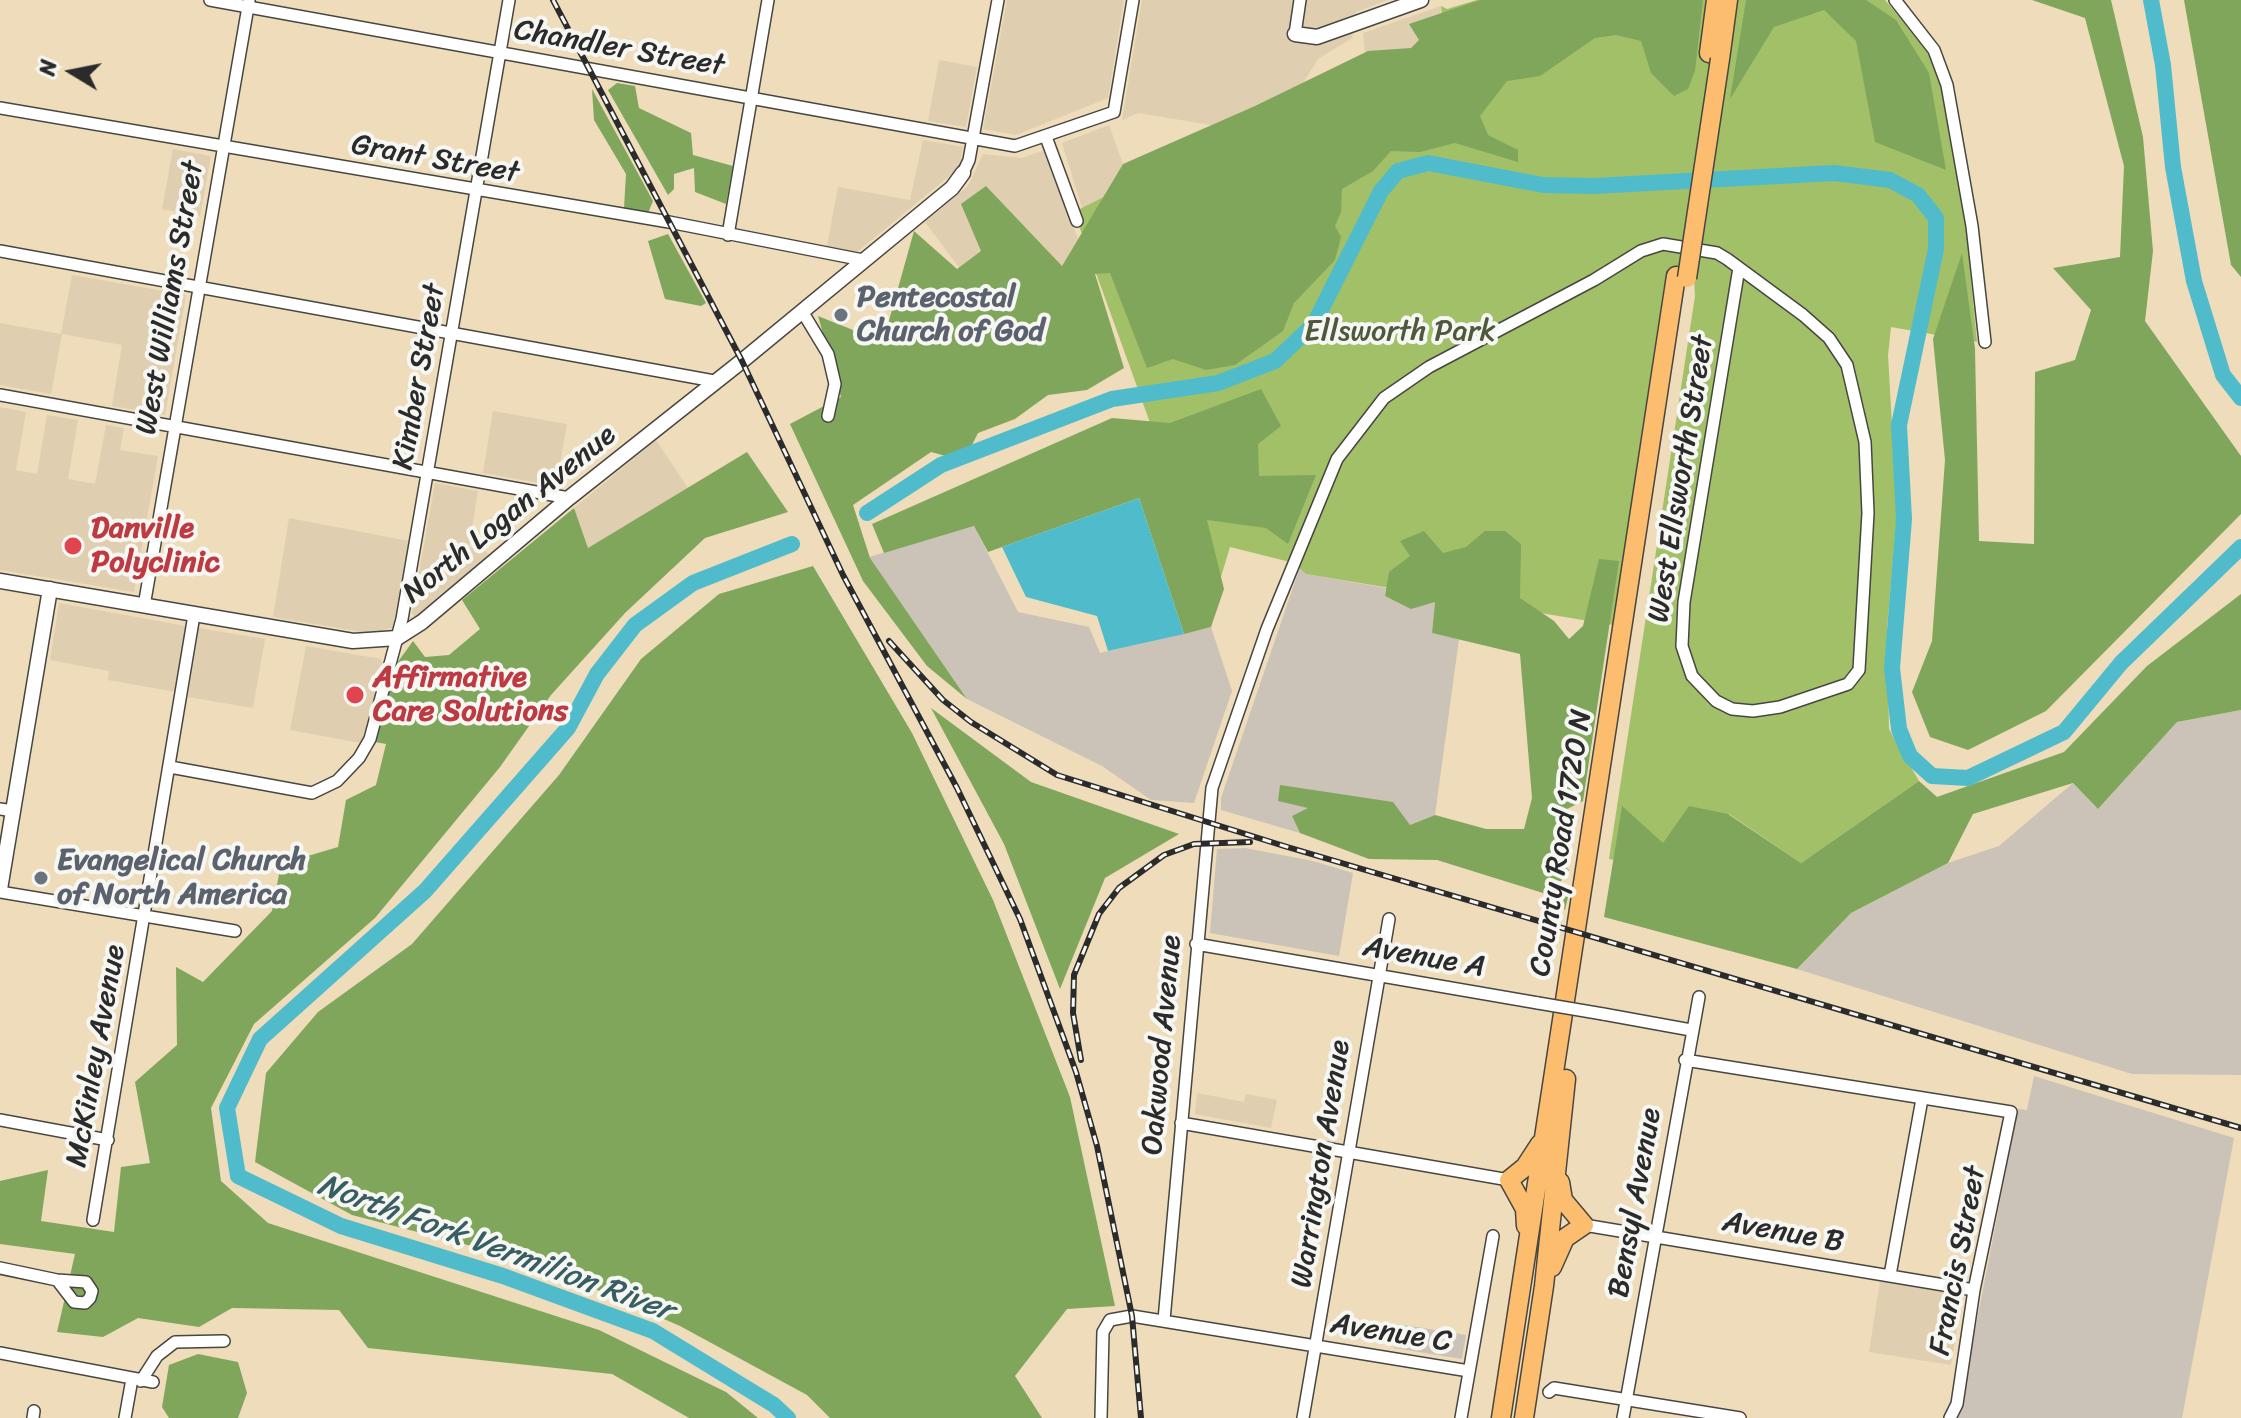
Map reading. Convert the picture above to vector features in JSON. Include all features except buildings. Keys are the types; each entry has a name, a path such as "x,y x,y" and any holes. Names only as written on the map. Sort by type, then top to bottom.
{"main road":[{"path":"1714,58 1716,0"},
{"path":"1682,277 1714,58 1728,0"},
{"name":"County Road 1720 N","path":"1501,1418 1682,277"},
{"name":"County Road 1720 N","path":"1544,1286 1591,901 1682,277"},
{"path":"1526,1264 1525,1209 1509,1180 1535,1154 1546,1131"},
{"path":"1524,1418 1544,1286 1561,1245 1584,1225 1563,1200 1557,1164"}],"street":[{"name":"Chandler Street","path":"210,0 249,4 973,139"},
{"name":"Kimber Street","path":"170,767 312,793 337,781 359,758 370,739 397,638 509,0"},
{"path":"728,235 768,0"},
{"path":"963,173 973,139 998,0"},
{"path":"973,139 1015,146 1114,112 1133,0"},
{"path":"1300,0 1295,34 1317,37 1421,0"},
{"path":"1895,0 1909,14 1934,50 1947,85 1972,226 1985,342"},
{"name":"West Williams Street","path":"144,606 249,4"},
{"name":"Grant Street","path":"0,108 863,260"},
{"path":"1046,137 1077,221"},
{"name":"North Logan Avenue","path":"0,581 353,641 397,638 422,622 569,498 952,188 963,173"},
{"name":"West Ellsworth Street","path":"1267,629 1337,459 1384,398 1429,367 1594,280 1641,251 1663,244 1705,249 1739,268 1829,338 1847,365 1865,442 1868,513 1859,670 1848,684 1780,707 1753,711 1732,709 1716,701 1692,676 1682,646 1684,602 1739,268"},
{"path":"0,251 714,381"},
{"path":"802,311 828,354 835,384 828,416"},
{"path":"0,395 569,498"},
{"path":"50,589 7,810 0,890 235,931"},
{"name":"McKinley Avenue","path":"93,1220 194,615"},
{"name":"Oakwood Avenue","path":"1164,1320 1212,788 1267,629"},
{"name":"Warrington Avenue","path":"1303,1418 1389,919"},
{"name":"Avenue A","path":"1196,944 1691,1030"},
{"name":"Bensyl Avenue","path":"1623,1418 1685,1060 1699,997"},
{"path":"1685,1060 1922,1099 1890,1275"},
{"name":"Francis Street","path":"1922,1099 2011,1112 1974,1290 1957,1404 1950,1418"},
{"path":"0,1120 108,1140"},
{"path":"1181,1123 1509,1180"},
{"name":"Avenue B","path":"1584,1225 1974,1290"},
{"path":"1461,1418 1493,1236"},
{"path":"0,1268 57,1280"},
{"path":"1101,1418 1103,1332 1110,1320 1132,1316 1164,1320"},
{"name":"Avenue C","path":"1164,1320 1469,1371"},
{"path":"125,1418 157,1356 175,1342 224,1341"},
{"path":"0,1353 142,1381"},
{"path":"1549,1392 1554,1388 1740,1418"}],"shaded area":[{"path":"1007,0 1124,0 1108,98 1016,135 983,129"},
{"path":"1142,0 1388,0 1356,12 1352,38 1318,59 1292,101 1229,128 1138,113 1122,120"},
{"path":"1441,6 1447,39 1366,65 1363,33"},
{"path":"939,60 977,67 966,127 928,121"},
{"path":"1109,125 1123,164 1099,204 1083,211 1062,143"},
{"path":"923,140 963,147 959,168 857,252 827,246 838,187 910,200"},
{"path":"173,149 211,156 200,216 162,209"},
{"path":"1045,150 1078,239 1062,266 991,246 961,270 925,222 968,186 983,154 1021,158"},
{"path":"72,275 186,295 165,415 112,406 122,345 62,334 51,394 0,385 0,323 61,334"},
{"path":"0,407 26,412 16,470 37,474 47,415 78,420 68,479 95,484 106,425 124,428 120,450 158,456 134,592 0,570"},
{"path":"493,411 567,424 556,486 483,473"},
{"path":"656,440 688,488 587,549 574,508"},
{"path":"435,483 478,491 469,547 486,551 490,556 415,617 412,613"},
{"path":"289,518 409,541 393,628 368,633 273,617"},
{"path":"974,526 1018,612 1089,627 1100,653 1211,627 1232,691 1194,803 1151,800 1102,766 967,699 869,557"},
{"path":"1300,567 1306,574 1386,588 1385,596 1435,602 1432,633 1459,639 1435,815 1410,825 1310,808 1292,816 1300,833 1221,810 1221,798"},
{"path":"59,603 186,626 176,692 108,680 109,671 50,660"},
{"path":"199,628 265,639 253,708 188,697"},
{"path":"306,646 381,659 384,669 365,744 290,730"},
{"path":"2241,710 2241,1075 2132,1074 1797,969 1851,913 1948,863 1999,846 2073,783 2098,809 2177,722"},
{"path":"1245,848 1313,861 1353,873 1339,956 1210,933 1217,849"},
{"path":"2034,1076 2234,1138 2182,1418 1958,1418 2018,1109 2027,1110"},
{"path":"1197,1093 1244,1102 1246,1094 1277,1100 1271,1128 1195,1114"},
{"path":"1880,1281 1956,1294 1962,1298 1951,1365 1869,1352"},
{"path":"1398,1324 1466,1335 1462,1359 1394,1348"}],"green space":[{"name":"Ellsworth Park","path":"1477,0 1885,0 1923,44 1935,67 1952,121 1963,196 1977,342 1891,327 1888,355 1897,513 1887,629 1889,729 1919,781 1801,863 1729,814 1719,877 1609,859 1695,296 1694,278 1667,281 1664,286 1613,625 1306,574 1294,563 1230,547 1214,600 1074,212 1366,65 1446,39 1441,6 1447,9"},
{"path":"1480,0 1703,0 1695,71 1688,89 1674,96 1651,73 1641,41 1616,35 1595,38 1540,76 1507,81 1480,116 1488,135 1518,150 1518,162 1455,143 1420,152 1391,151 1373,171 1342,189 1341,212 1335,226 1341,237 1335,260 1294,303 1283,331 1235,365 1206,370 1173,359 1147,368 1110,273 1095,274 1124,368 1087,390 1048,395 1015,419 978,433 964,461 931,452 853,505 870,558 967,699 927,666 863,581 790,424 841,397 818,316 883,342 914,231 957,269 981,251 961,204 986,186 1062,266 1123,164 1255,106 1368,51 1411,48 1419,40 1409,24"},
{"path":"1746,0 1866,0 1896,20 1929,73 1946,170 1875,142 1856,41 1824,10 1774,27 1730,99"},
{"path":"2032,0 2111,0 2143,137 2153,251 2145,321 2241,456 2241,514 2046,711 1968,750 1930,737 1912,692 1932,641 1945,460 1933,339 1962,253 1975,349 1979,541 2034,544 2035,372 2075,360 2091,310 2053,268 2120,257 2124,166 2085,18"},
{"path":"2184,0 2241,0 2241,277 2231,265"},
{"path":"617,83 635,86 639,108 691,133 693,155 733,166 726,204 695,192 694,168 674,174 674,189 668,195 608,90"},
{"path":"592,89 653,201 648,213 624,208 626,174 594,120"},
{"path":"668,234 706,303 701,306 665,299 648,241"},
{"path":"1261,389 1281,426 1258,444 1259,476 1316,475 1288,544 1266,528 1207,520 1224,589 1211,627 1184,634 1139,498 988,552 974,526 884,553 872,524 1112,418 1170,423"},
{"path":"747,452 788,512 705,538 625,613 551,695 500,767 375,918 254,1024 211,1108 221,1181 268,1223 599,1330 726,1392 758,1418 689,1418 612,1374 368,1348 339,1310 232,1308 199,1327 138,1318 103,1337 57,1332 75,1254 0,1244 0,1181 48,1170 41,1221 114,1232 121,1167 150,1163 135,1082 177,1045 176,967 203,982 272,911 281,864 338,847 346,800 376,785 386,744 375,742 395,666 413,641 425,657 449,655 480,629 462,600 574,508 588,548"},
{"path":"1424,531 1443,553 1466,547 1485,531 1505,531 1521,544 1520,598 1554,621 1569,639 1583,626 1599,559 1619,561 1583,801 1563,811 1556,857 1569,870 1558,885 1568,897 1565,910 1543,893 1437,860 1369,859 1300,833 1292,816 1308,808 1278,801 1280,785 1393,802 1410,825 1435,815 1486,829 1524,829 1532,798 1520,654 1432,633 1435,602 1411,609 1385,596 1389,572 1410,556 1400,541"},
{"path":"813,566 912,733 993,900 1070,1097 1115,1306 1067,1309 1015,1376 1042,1418 830,1418 807,1395 680,1326 533,1262 352,1215 255,1162 266,1073 318,1012 412,944 559,775 641,659 719,594"},
{"path":"2241,594 2241,710 2177,722 2098,809 2073,783 1973,814 1948,863 1851,913 1797,969 1604,917 1622,806 1663,843 1689,806 1728,814 1801,863 1919,781 1937,797 2064,752 2147,666"},
{"path":"931,708 1031,782 1179,834 1105,878 1060,989 1004,844"},
{"path":"198,1354 238,1362 247,1393 238,1418 169,1418 162,1407 169,1365"}],"water":[{"path":"1139,498 1184,634 1108,651 1097,616 1026,597 1002,547"}],"waterway":[{"path":"2151,0 2163,65 2173,167 2194,281 2223,375 2241,398"},
{"name":"North Fork Vermilion River","path":"867,513 941,465 1112,399 1218,383 1275,361 1314,324 1381,191 1398,171 1428,163 1543,185 1594,186 1834,173 1890,180 1918,195 1936,218 1936,249 1899,425 1904,519 1892,668 1899,729 1910,756 1932,776 1968,778 2064,732 2121,663 2241,547"},
{"name":"North Fork Vermilion River","path":"788,1418 774,1405 653,1331 503,1276 341,1226 238,1176 227,1108 260,1039 425,891 568,728 597,674 635,625 693,583 792,544"}],"railway":[{"path":"553,0 742,361 843,575 957,788 1020,919 1076,1072 1097,1146 1132,1316 1141,1418"},
{"path":"889,641 943,700 971,722 1057,775 1284,846 2241,1128"},
{"path":"1081,1060 1073,1013 1074,975 1099,914 1119,888 1164,855 1194,844 1250,842"}],"place":[{"name":"Pentecostal Church of God","path":"841,315"},
{"name":"Danville Polyclinic","path":"73,546"},
{"name":"Affirmative Care Solutions","path":"355,695"},
{"name":"Evangelical Church of North America","path":"41,878"}]}
